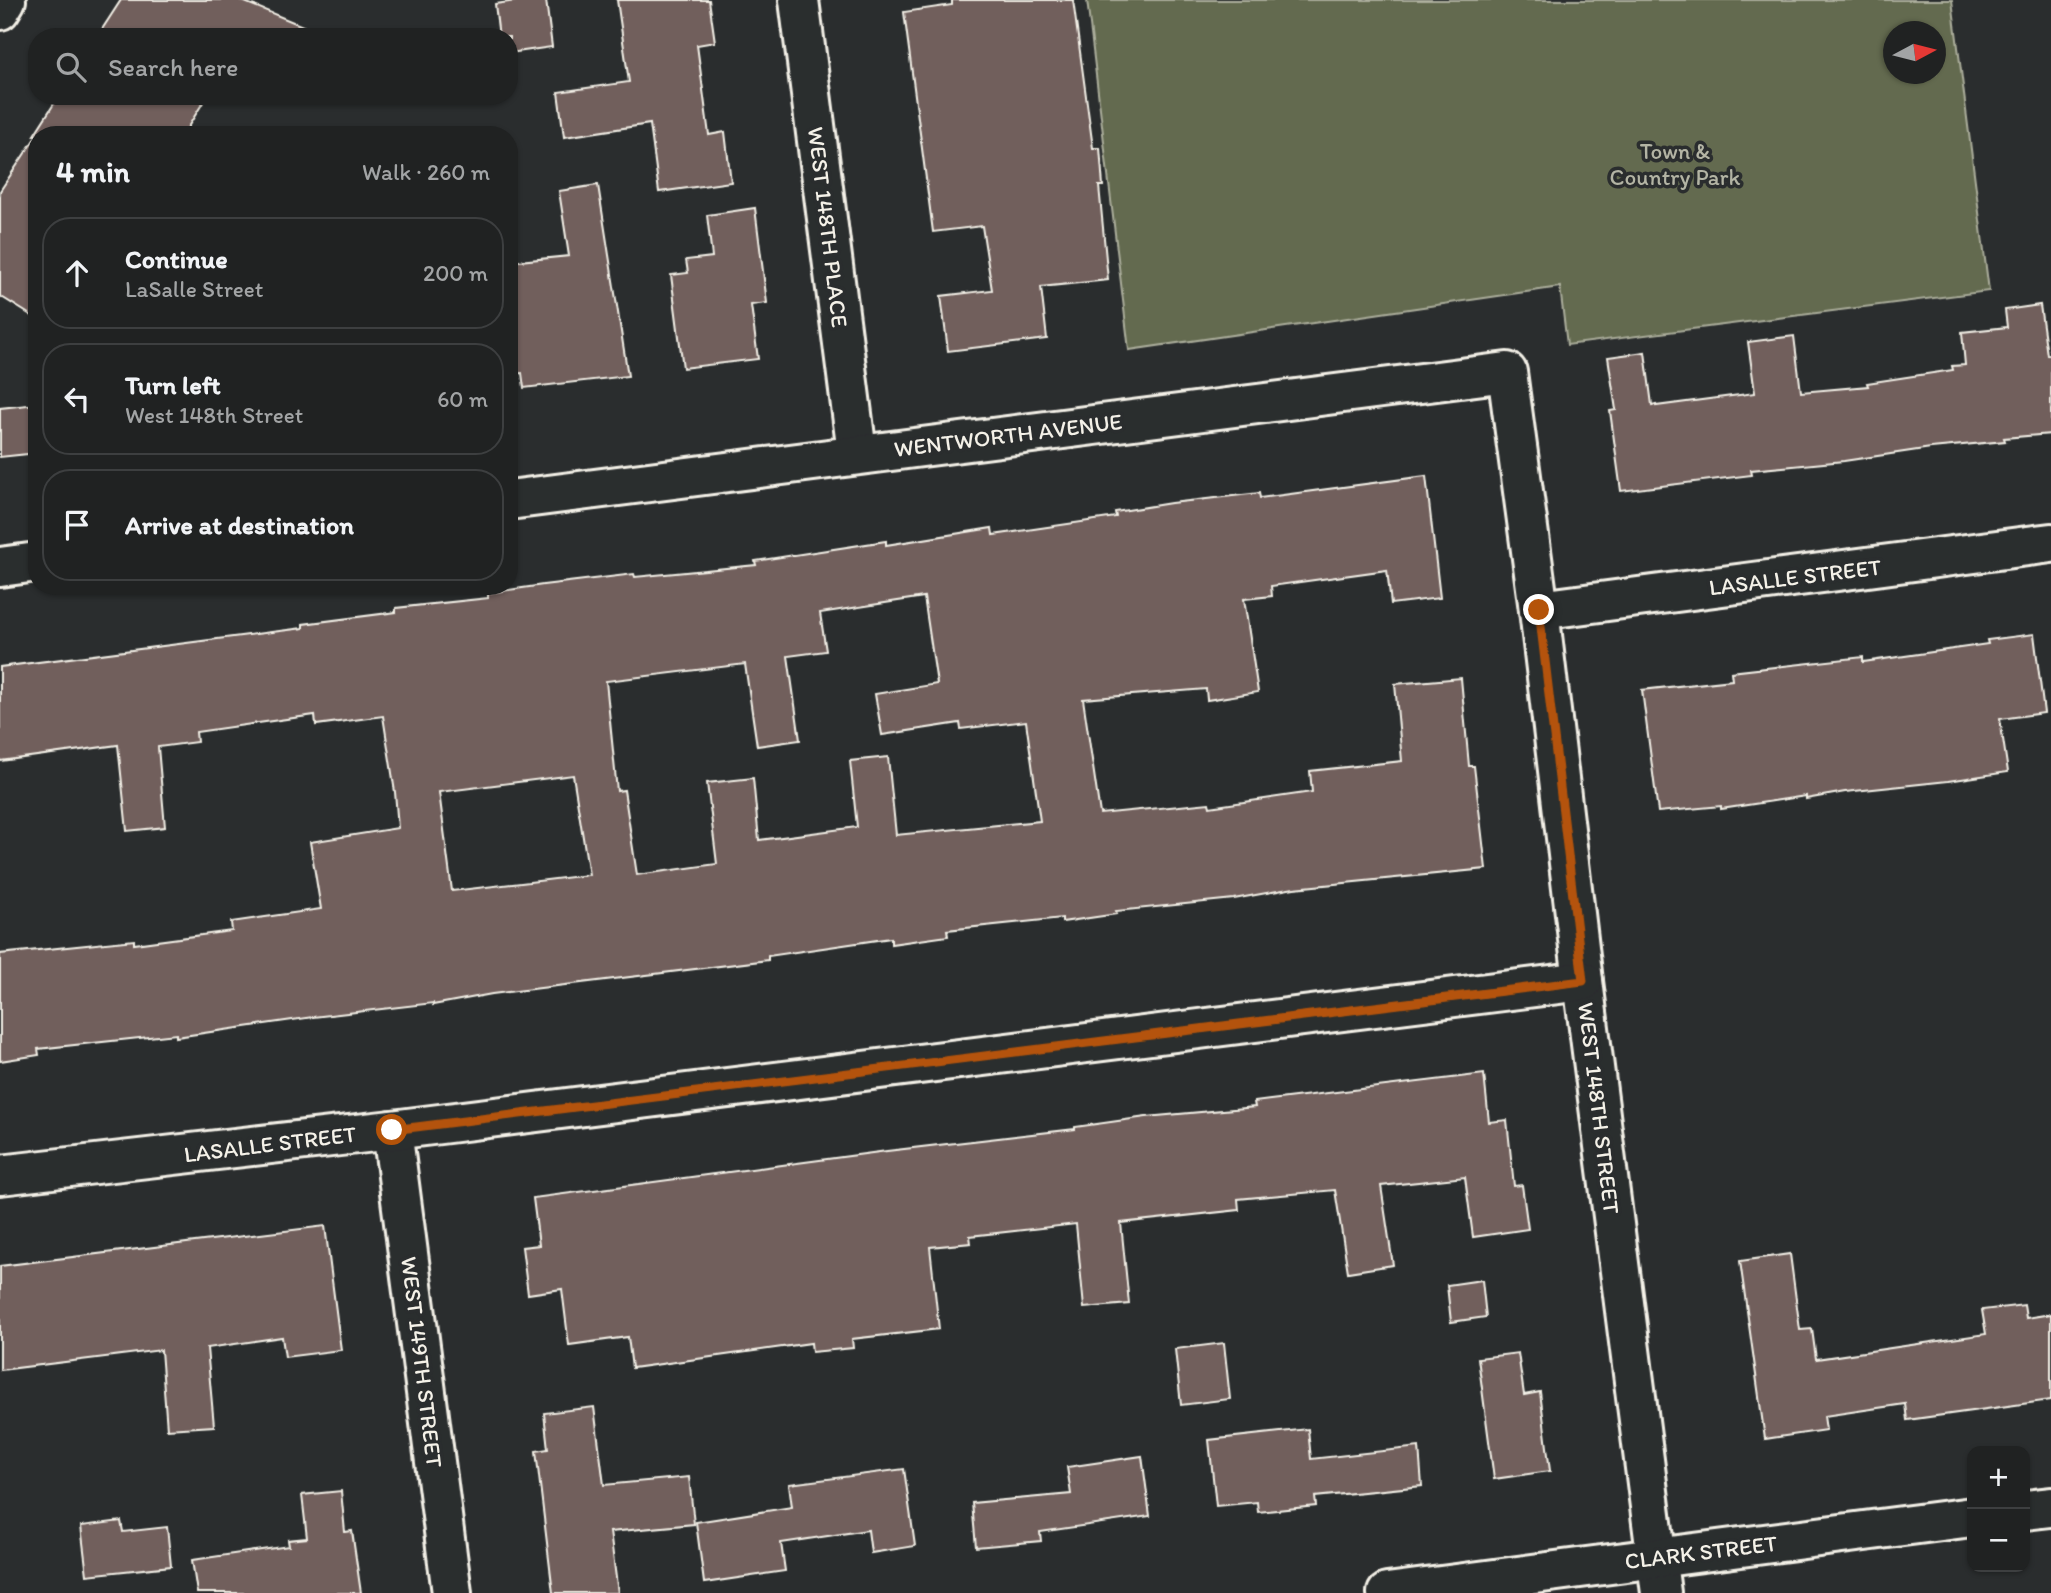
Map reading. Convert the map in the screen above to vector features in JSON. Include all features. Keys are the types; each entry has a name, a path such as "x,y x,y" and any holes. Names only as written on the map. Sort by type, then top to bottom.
{"street":[{"path":"0,10 6,0"},
{"name":"WEST 148TH PLACE","path":"799,0 857,453"},
{"name":"WENTWORTH AVENUE","path":"518,498 1507,372"},
{"name":"WEST 148TH STREET","path":"1507,372 1539,610 1658,1576"},
{"name":"LASALLE STREET","path":"1539,610 2051,543"},
{"path":"0,567 28,563"},
{"name":"LASALLE STREET","path":"0,1175 392,1130 1583,981"},
{"name":"WEST 149TH STREET","path":"392,1130 453,1593"},
{"path":"2030,1509 2051,1507"},
{"name":"CLARK STREET","path":"1387,1593 1658,1576 1967,1518"}],"green space":[{"name":"Town & Country Park","path":"1087,0 1952,0 1989,291 1567,345 1560,287 1129,350"}],"building":[{"path":"121,0 240,0 308,28 103,28"},
{"path":"546,0 552,47 518,52 518,28 498,28 495,4"},
{"path":"617,0 709,0 715,42 697,45 709,135 725,132 731,182 659,192 650,124 564,137 558,92 629,82"},
{"path":"952,0 1073,0 1093,148 1100,148 1103,186 1099,186 1108,280 1041,287 1047,339 948,351 941,296 992,290 982,226 933,232 904,12 952,5"},
{"path":"53,105 201,105 189,126 40,126"},
{"path":"28,149 28,313 0,296 0,191"},
{"path":"598,185 628,376 524,388 522,373 518,373 518,261 569,256 559,191"},
{"path":"755,208 767,303 751,305 758,359 683,368 671,275 688,273 686,260 712,257 707,215"},
{"path":"2040,305 2047,355 2051,355 2051,434 2004,438 2005,441 1931,448 1844,461 1751,470 1752,475 1621,491 1610,411 1616,410 1608,357 1645,352 1652,405 1656,406 1755,393 1748,342 1794,336 1801,392 1868,386 1867,383 1953,370 1952,366 1965,365 1962,332 2007,327 2005,310"},
{"path":"28,405 28,454 0,457 0,408"},
{"path":"1426,476 1440,598 1391,604 1387,570 1271,586 1272,596 1244,599 1258,692 1207,700 1206,689 1083,699 1100,814 1209,803 1210,807 1312,792 1310,771 1402,761 1395,684 1461,678 1469,766 1474,766 1486,869 1294,888 1234,899 1116,911 1117,914 1062,922 1062,918 947,930 948,936 891,944 891,938 768,956 768,960 492,994 433,1005 313,1017 176,1037 176,1034 38,1049 39,1055 0,1061 0,954 134,940 134,944 232,931 231,922 321,909 310,842 398,828 383,716 316,725 315,715 196,732 197,742 158,747 165,827 127,831 118,745 0,761 0,667 303,628 303,624 396,612 396,608 488,598 488,595 518,595 518,589 543,585 634,574 635,577 756,565 755,561 886,541 886,545 992,528 993,535 1116,517 1115,512 1171,503 1259,493 1260,498","holes":["924,597 937,684 875,694 882,735 960,723 961,729 1026,721 1040,821 896,835 888,757 850,761 857,827 759,840 753,778 707,783 717,864 637,875 624,790 617,791 606,681 745,664 757,746 800,740 788,656 826,651 820,613","573,775 589,875 452,891 439,792"]},
{"path":"2034,634 2044,713 2000,719 2008,772 1721,809 1721,806 1658,812 1642,690 1732,680 1731,672 1863,657 1863,662 1988,644 1987,640"},
{"path":"1484,1074 1489,1122 1507,1120 1514,1186 1522,1185 1528,1229 1473,1237 1465,1177 1381,1186 1393,1265 1348,1272 1335,1190 1238,1199 1239,1210 1121,1223 1129,1304 1084,1308 1076,1224 970,1236 971,1243 930,1247 939,1329 852,1339 853,1348 812,1352 811,1343 632,1368 628,1337 569,1345 562,1289 528,1294 522,1247 539,1245 533,1198 1075,1129 1146,1117 1255,1107 1254,1102"},
{"path":"325,1226 341,1350 285,1357 282,1337 207,1348 214,1426 167,1429 161,1350 0,1370 0,1266"},
{"path":"1790,1254 1800,1330 1812,1329 1816,1359 1986,1334 1982,1310 2024,1305 2026,1318 2051,1314 2051,1400 1907,1420 1905,1404 1824,1416 1826,1430 1765,1439 1740,1261"},
{"path":"1482,1280 1486,1317 1451,1322 1447,1285"},
{"path":"1224,1343 1230,1399 1181,1405 1175,1349"},
{"path":"1518,1353 1524,1395 1540,1392 1550,1471 1494,1479 1478,1358"},
{"path":"594,1407 604,1485 689,1477 694,1524 610,1532 618,1593 553,1593 536,1451 548,1449 544,1413"},
{"path":"1308,1429 1311,1459 1419,1447 1422,1486 1315,1497 1316,1506 1258,1512 1257,1502 1216,1506 1209,1440"},
{"path":"1142,1456 1150,1516 1040,1532 1041,1541 976,1547 972,1503 1071,1494 1067,1467"},
{"path":"904,1469 915,1546 871,1553 868,1530 781,1543 785,1571 704,1583 696,1522 792,1507 789,1484"},
{"path":"341,1491 345,1532 352,1531 361,1593 197,1593 192,1560 289,1546 288,1540 307,1538 302,1495"},
{"path":"121,1521 123,1532 167,1527 171,1566 87,1575 81,1526"}],"route":[{"path":"392,1130 1583,981 1539,610"}]}
